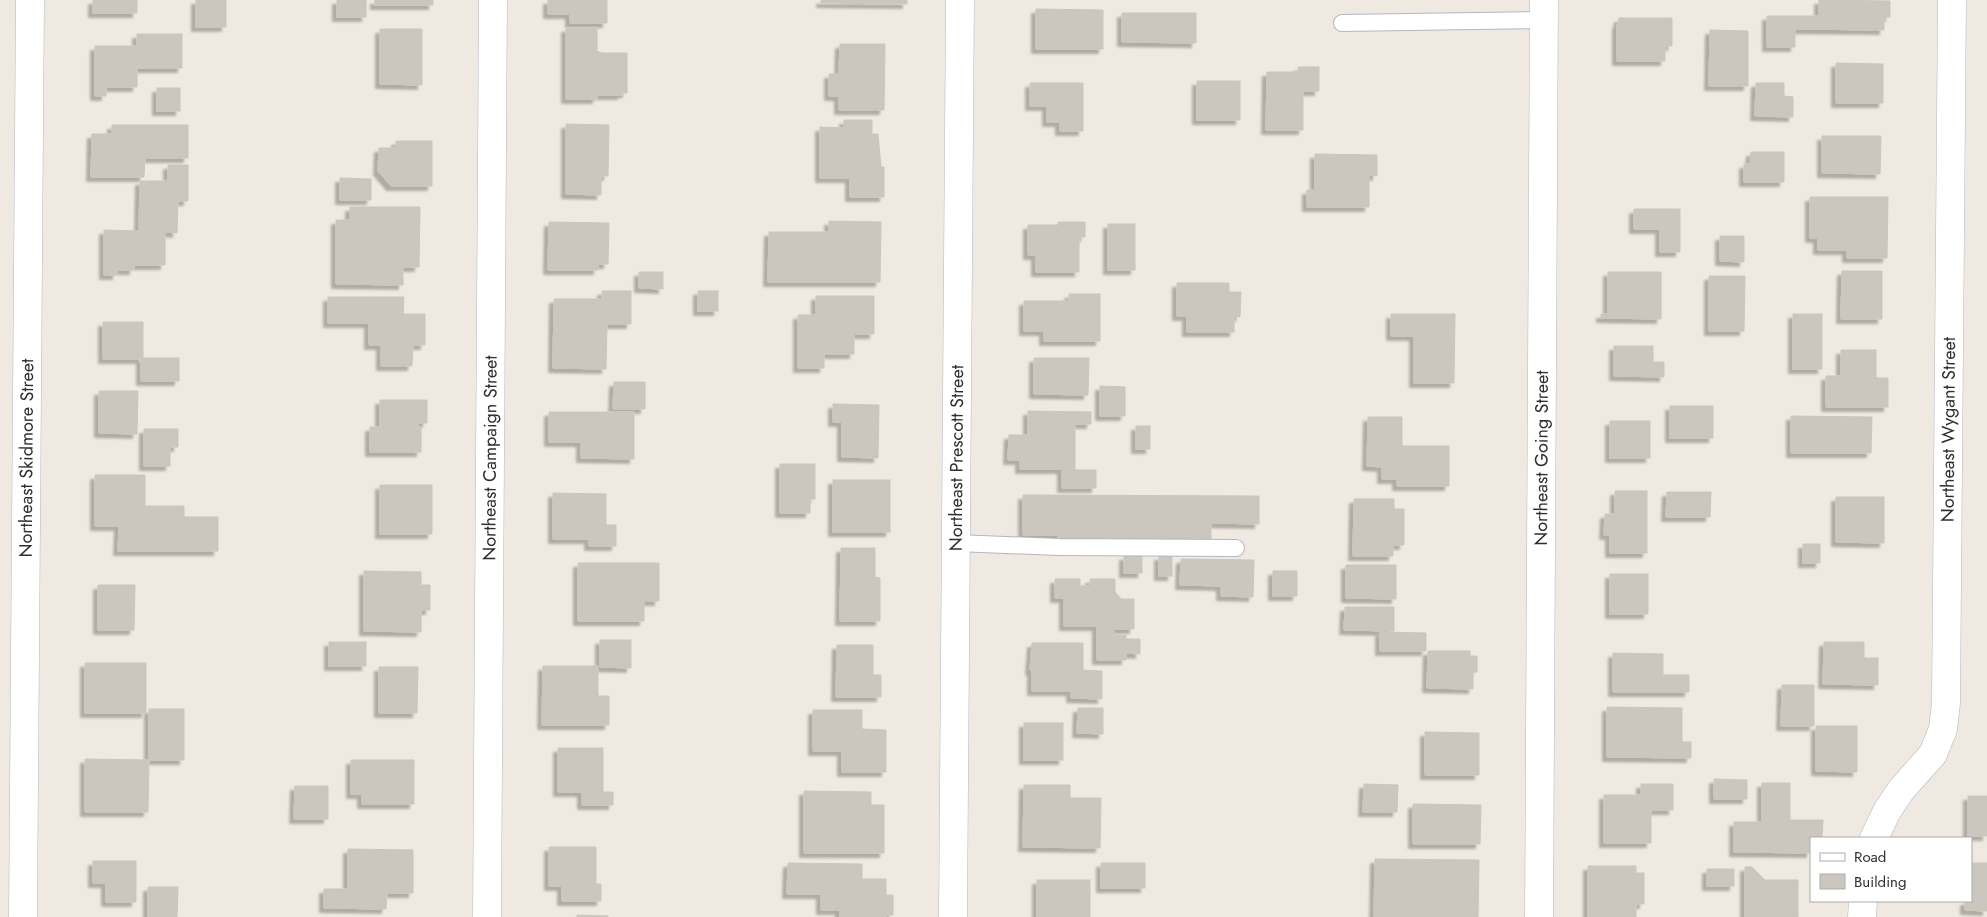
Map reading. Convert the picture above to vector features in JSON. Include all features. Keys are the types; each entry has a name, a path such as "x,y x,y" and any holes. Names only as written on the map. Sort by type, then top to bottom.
{"street":[{"name":"Northeast Skidmore Street","path":"23,917 30,0"},
{"name":"Northeast Campaign Street","path":"487,917 493,0"},
{"name":"Northeast Prescott Street","path":"953,917 960,0"},
{"name":"Northeast Wygant Street","path":"1875,837 1892,804 1933,754 1943,729 1946,703 1952,0"},
{"name":"Northeast Going Street","path":"1539,917 1544,10"},
{"path":"1862,917 1863,902"}],"lane":[{"path":"1342,23 1544,10"},
{"path":"956,543 1059,547 1236,548"}],"building":[{"path":"93,0 137,0 137,13 93,13"},
{"path":"196,0 226,0 226,27 196,27"},
{"path":"337,0 366,0 366,17 337,17"},
{"path":"375,0 433,0 433,5 375,5"},
{"path":"548,0 607,0 607,23 570,23 570,14 548,14"},
{"path":"821,0 907,0 907,4 821,3"},
{"path":"1819,0 1890,1 1890,17 1884,17 1884,30 1795,29 1795,47 1767,47 1767,16 1819,16"},
{"path":"1036,9 1103,10 1103,49 1036,49"},
{"path":"1122,13 1196,13 1196,43 1122,42"},
{"path":"1619,18 1672,18 1672,46 1665,46 1665,61 1617,61 1617,24"},
{"path":"566,28 597,28 597,51 602,53 627,53 627,93 622,93 622,95 597,95 597,99 566,99"},
{"path":"380,29 422,29 422,85 380,84"},
{"path":"1710,30 1748,31 1748,86 1709,86"},
{"path":"137,34 182,34 182,68 137,68 137,87 106,87 106,96 95,96 95,46 137,46"},
{"path":"840,44 885,44 884,110 839,110 839,96 829,96 829,74 839,74"},
{"path":"1836,63 1883,64 1883,103 1836,103"},
{"path":"1298,67 1319,67 1319,91 1303,91 1303,130 1266,130 1267,72 1298,72"},
{"path":"1197,81 1240,81 1240,120 1197,120"},
{"path":"1030,83 1083,83 1083,131 1060,131 1060,122 1047,122 1047,106 1030,106"},
{"path":"1756,83 1784,83 1784,96 1793,97 1793,117 1755,116"},
{"path":"157,88 180,88 180,111 157,111"},
{"path":"844,120 872,120 872,134 878,134 881,167 884,167 884,197 850,197 850,178 820,178 820,127 844,128"},
{"path":"566,124 609,125 608,176 601,176 601,195 566,194"},
{"path":"112,125 188,125 188,158 145,158 144,177 91,177 92,134 112,134"},
{"path":"1822,136 1881,136 1880,174 1822,173"},
{"path":"396,141 432,141 432,186 391,186 378,171 379,148 396,148"},
{"path":"1751,152 1784,152 1784,182 1744,182 1744,164 1750,164"},
{"path":"1315,154 1377,155 1377,176 1369,175 1369,207 1307,207 1307,190 1315,190"},
{"path":"168,165 188,165 188,201 178,201 177,233 165,232 165,265 134,265 134,270 117,270 117,275 104,275 104,230 139,231 140,181 168,181"},
{"path":"340,178 371,179 371,200 340,200"},
{"path":"1810,197 1888,197 1887,258 1847,258 1847,250 1818,250 1818,238 1810,238"},
{"path":"350,207 420,207 419,267 403,267 403,285 336,284 336,220 350,220"},
{"path":"1634,209 1680,209 1680,252 1660,252 1660,229 1634,229"},
{"path":"829,221 881,222 880,282 768,282 769,232 829,232"},
{"path":"549,222 609,223 608,264 598,264 598,270 548,270"},
{"path":"1058,222 1085,222 1085,237 1079,237 1079,272 1036,272 1036,255 1028,255 1028,225 1058,225"},
{"path":"1108,224 1135,224 1135,270 1108,270"},
{"path":"1720,236 1744,236 1744,262 1720,261"},
{"path":"1842,271 1882,271 1882,319 1841,319"},
{"path":"639,272 663,272 663,289 639,288"},
{"path":"1608,272 1661,272 1661,319 1601,318 1601,314 1608,314"},
{"path":"1709,276 1745,276 1744,331 1709,331"},
{"path":"1177,283 1229,283 1229,292 1241,292 1240,317 1234,316 1234,332 1187,332 1187,316 1177,316"},
{"path":"602,291 631,291 631,324 607,324 606,369 553,368 554,299 602,299"},
{"path":"698,291 718,291 718,311 698,311"},
{"path":"1069,294 1100,294 1100,341 1044,341 1044,331 1024,331 1024,301 1069,301"},
{"path":"816,296 874,296 874,334 854,334 854,354 824,354 824,368 798,368 798,315 816,315"},
{"path":"328,297 404,297 403,314 425,314 425,345 413,345 412,366 381,366 381,345 369,345 369,323 328,323"},
{"path":"1391,314 1455,314 1454,383 1414,383 1414,336 1391,336"},
{"path":"1793,314 1822,314 1822,369 1793,369"},
{"path":"103,322 143,322 143,358 179,358 179,381 141,381 141,359 103,359"},
{"path":"1614,346 1653,346 1653,362 1664,362 1664,377 1614,376"},
{"path":"1841,350 1876,350 1876,378 1888,378 1888,407 1826,407 1826,376 1841,376"},
{"path":"1034,358 1089,358 1088,395 1034,394"},
{"path":"614,382 645,382 645,409 613,409"},
{"path":"1100,386 1125,387 1125,416 1100,416"},
{"path":"99,391 138,391 137,434 99,433"},
{"path":"380,400 427,400 427,423 418,423 418,427 421,427 421,452 370,452 370,427 380,427"},
{"path":"833,404 879,405 878,458 842,457 842,422 833,422"},
{"path":"1670,406 1713,406 1713,438 1670,438"},
{"path":"1028,411 1091,412 1091,424 1075,424 1075,470 1096,470 1096,488 1062,488 1062,469 1020,469 1020,460 1008,460 1009,435 1028,435"},
{"path":"549,412 634,412 634,459 581,458 581,442 549,442"},
{"path":"1791,416 1872,417 1871,453 1791,453"},
{"path":"1368,417 1402,417 1402,446 1449,446 1449,486 1397,486 1397,479 1382,479 1382,467 1367,466"},
{"path":"1610,421 1650,421 1650,458 1610,458"},
{"path":"1136,426 1150,426 1150,449 1136,449"},
{"path":"144,429 178,429 178,447 170,447 170,466 144,466"},
{"path":"780,464 815,464 815,499 810,499 810,513 780,513"},
{"path":"95,475 145,475 145,506 184,506 184,517 218,517 218,551 118,551 119,526 95,526"},
{"path":"833,480 890,480 890,532 833,532"},
{"path":"380,485 432,485 432,534 380,534"},
{"path":"1615,491 1647,491 1647,553 1610,553 1610,535 1604,535 1605,514 1615,514"},
{"path":"1667,492 1711,492 1710,517 1666,517"},
{"path":"553,493 606,494 606,525 616,525 616,546 589,546 589,539 553,539"},
{"path":"1023,495 1259,496 1259,524 1211,523 1211,543 1058,542 1058,535 1023,535"},
{"path":"1836,497 1884,497 1884,543 1836,542"},
{"path":"1354,499 1394,499 1394,509 1404,509 1404,545 1393,545 1393,556 1353,556"},
{"path":"1803,544 1820,544 1820,563 1803,563"},
{"path":"841,548 875,548 875,577 880,578 880,621 840,621"},
{"path":"1124,556 1142,556 1142,573 1124,573"},
{"path":"1159,556 1172,556 1172,576 1159,576"},
{"path":"1181,559 1254,560 1253,597 1221,596 1221,586 1180,585"},
{"path":"578,563 659,563 659,601 644,601 644,621 578,621"},
{"path":"1346,565 1396,565 1396,599 1346,598"},
{"path":"364,571 421,572 421,585 430,585 430,610 421,610 421,632 364,631"},
{"path":"1273,571 1297,571 1297,596 1273,596"},
{"path":"1610,574 1648,574 1648,614 1610,614"},
{"path":"1055,579 1080,579 1080,586 1090,586 1090,579 1115,579 1115,592 1121,599 1134,599 1134,629 1114,629 1114,635 1126,635 1126,639 1140,639 1140,654 1126,653 1126,660 1097,660 1097,626 1064,626 1064,598 1055,598"},
{"path":"98,585 135,585 134,630 98,630"},
{"path":"1345,607 1394,607 1394,631 1344,630"},
{"path":"1380,632 1426,633 1426,651 1380,651"},
{"path":"600,640 631,640 631,668 600,667"},
{"path":"329,642 366,642 366,666 329,666"},
{"path":"1824,642 1864,642 1864,658 1878,658 1878,685 1823,684"},
{"path":"1032,643 1083,643 1083,670 1102,671 1102,699 1071,698 1071,691 1032,691 1032,672 1030,670"},
{"path":"837,645 873,645 873,675 881,675 881,697 836,697"},
{"path":"1428,651 1470,651 1470,656 1477,656 1477,672 1473,672 1473,689 1427,688"},
{"path":"1613,653 1663,654 1663,675 1689,675 1689,692 1613,692"},
{"path":"85,663 146,663 146,713 85,713"},
{"path":"543,666 598,666 598,696 609,696 609,725 542,725"},
{"path":"379,667 418,667 417,713 379,713"},
{"path":"1782,685 1814,685 1814,726 1781,726"},
{"path":"1607,707 1682,708 1682,742 1691,742 1691,758 1607,757"},
{"path":"1078,708 1103,708 1103,734 1077,733"},
{"path":"149,709 184,709 184,760 149,760"},
{"path":"813,710 862,710 862,729 886,730 886,772 842,772 842,751 813,751"},
{"path":"1024,723 1063,723 1063,760 1024,760"},
{"path":"1816,726 1857,726 1857,772 1816,771"},
{"path":"1425,732 1479,733 1479,775 1425,775"},
{"path":"558,748 603,748 603,792 613,792 613,805 582,805 582,792 558,792"},
{"path":"85,759 149,760 148,812 85,812"},
{"path":"351,760 414,760 414,804 362,804 362,794 351,794"},
{"path":"1714,779 1747,780 1747,799 1714,799"},
{"path":"1762,783 1790,783 1790,820 1823,820 1822,837 1810,837 1810,853 1734,852 1734,822 1762,822"},
{"path":"1364,784 1398,785 1397,812 1363,812"},
{"path":"1641,784 1673,784 1673,810 1651,810 1651,843 1604,843 1604,795 1641,795"},
{"path":"1024,785 1070,785 1070,798 1101,798 1100,848 1023,847"},
{"path":"295,786 328,786 328,819 294,819"},
{"path":"804,791 871,792 871,805 884,805 884,853 804,853"},
{"path":"1968,796 1987,796 1987,836 1968,836"},
{"path":"1413,804 1481,805 1480,844 1413,844"},
{"path":"549,847 596,847 596,884 601,884 601,901 562,901 562,886 549,886"},
{"path":"348,849 413,850 413,893 387,893 386,909 324,908 324,889 348,889"},
{"path":"1375,859 1479,860 1478,917 1374,917"},
{"path":"93,861 136,861 136,902 106,902 106,883 93,883"},
{"path":"788,863 862,864 862,879 886,879 886,895 893,895 893,915 886,915 886,917 840,917 840,910 821,910 821,894 787,894"},
{"path":"1101,863 1145,863 1145,888 1101,888"},
{"path":"1972,863 1987,863 1987,911 1965,910 1965,902 1972,902"},
{"path":"1588,866 1636,866 1636,873 1644,873 1644,904 1636,904 1636,917 1588,917"},
{"path":"1745,867 1752,867 1765,880 1798,880 1798,917 1745,917"},
{"path":"1707,869 1734,869 1734,886 1707,886"},
{"path":"1037,880 1090,880 1090,917 1037,917"},
{"path":"148,887 178,887 177,917 148,917"},
{"path":"577,915 608,916 608,917 577,917"}]}
